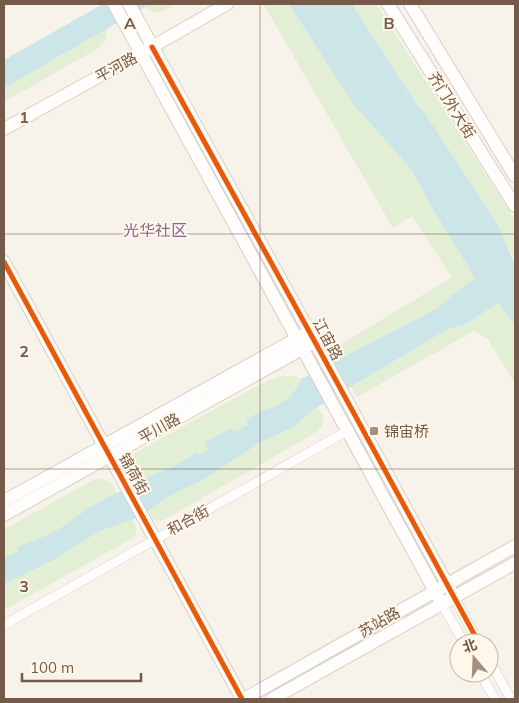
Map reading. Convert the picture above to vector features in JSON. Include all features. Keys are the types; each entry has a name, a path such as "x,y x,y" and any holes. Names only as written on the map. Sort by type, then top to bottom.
{"street":[{"name":"江宙路","path":"114,4 458,633"},
{"name":"江宙路","path":"129,4 474,633"},
{"name":"平河路","path":"4,130 227,4"},
{"name":"齐门外大街","path":"388,4 515,206"},
{"name":"齐门外大街","path":"410,4 515,176"},
{"name":"锦荷街","path":"4,262 243,699"},
{"name":"平川路","path":"4,515 107,451 313,337"},
{"name":"和合街","path":"4,625 348,431"},
{"name":"平川路","path":"4,502 107,451"},
{"name":"苏站路","path":"243,699 515,546"},
{"name":"苏站路","path":"272,699 515,563"},
{"path":"499,678 511,699"},
{"path":"486,683 495,699"}],"green space":[{"path":"150,4 175,4 164,10 152,12 145,7"},
{"path":"265,4 289,4 353,104 411,169 475,278 438,308 338,360 332,350 452,277 412,216 393,228"},
{"path":"352,4 376,4 515,220 515,262 498,225"},
{"path":"107,29 105,40 97,49 4,102 4,88"},
{"path":"498,302 515,325 515,384 487,338 474,331 357,397 352,387 448,329 464,325"},
{"path":"282,376 296,376 305,382 323,416 323,423 320,428 310,436 164,520 157,521 153,519 126,472 125,464 129,457 266,381"},
{"path":"101,479 112,484 136,526 134,536 4,610 4,529 88,483"}],"water":[{"path":"103,4 150,4 4,88 4,60"},
{"path":"289,4 352,4 498,225 515,262 515,325 498,303 464,325 448,329 311,411 295,426 259,443 206,478 165,498 148,511 132,520 101,530 53,560 4,584 4,555 6,557 18,551 18,547 52,533 90,507 141,480 179,464 197,452 198,455 208,450 205,442 231,428 234,432 248,425 246,420 282,403 295,390 301,379 438,308 475,278 411,169 353,104"}],"cycle path":[{"path":"152,47 474,633"},
{"path":"4,262 242,699"}],"place":[{"name":"锦宙桥","path":"374,431"}],"district":[{"name":"光华社区","path":"155,230"}]}
